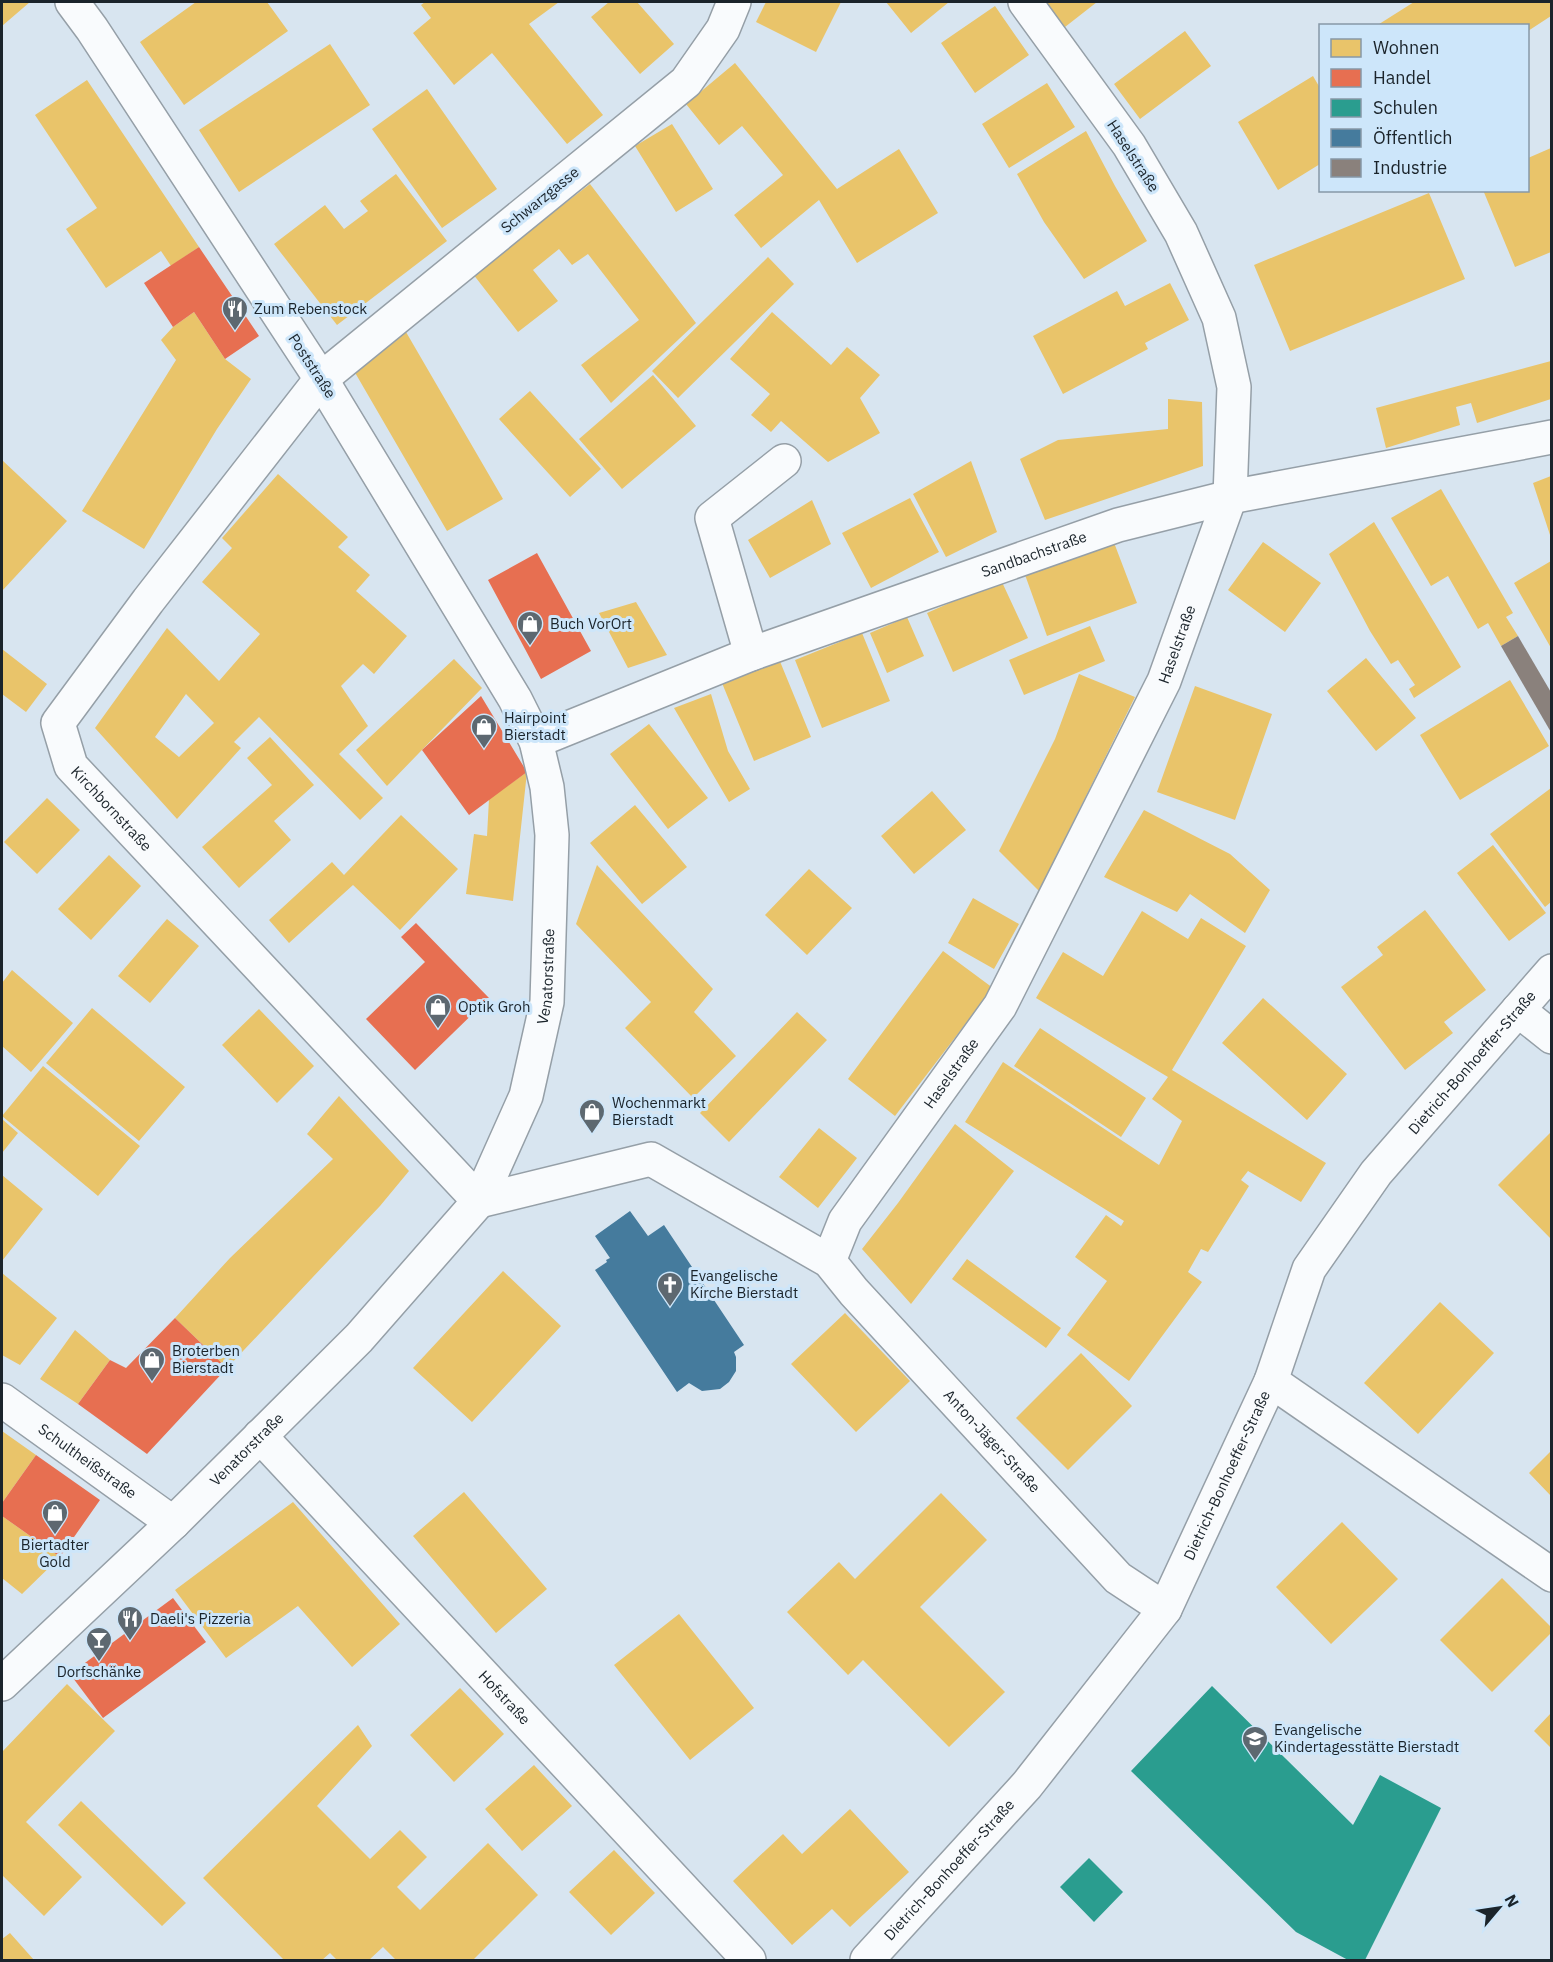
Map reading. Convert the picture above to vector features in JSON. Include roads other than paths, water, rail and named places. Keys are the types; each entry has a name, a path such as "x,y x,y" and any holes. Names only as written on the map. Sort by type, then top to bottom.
{"street":[{"name":"Poststraße","path":"72,2 92,29 321,379 515,699 536,741"},
{"name":"Schwarzgasse","path":"321,379 686,82 723,29 734,2"},
{"name":"Haselstraße","path":"829,1261 845,1221 1000,1006 1164,681 1230,497 1234,387 1219,318 1181,233 1129,145 1025,2"},
{"name":"Kirchbornstraße","path":"321,379 148,601 58,723 71,766 479,1201"},
{"name":"Sandbachstraße","path":"536,741 751,654 1118,525 1230,497 1551,437"},
{"path":"751,654 712,518 784,461"},
{"name":"Venatorstraße","path":"2,1684 173,1523 359,1338 479,1201 526,1096 547,1002 552,835 547,787 536,741"},
{"name":"Dietrich-Bonhoeffer-Straße","path":"867,1960 1027,1785 1165,1609 1271,1381 1309,1269 1376,1173 1551,971"},
{"path":"1518,1010 1551,1037"},
{"path":"479,1201 651,1159 829,1261"},
{"name":"Anton-Jäger-Straße","path":"829,1261 854,1292 1118,1578 1165,1609"},
{"path":"1271,1381 1551,1575"},
{"name":"Schultheißstraße","path":"2,1400 173,1523"},
{"name":"Hofstraße","path":"260,1436 750,1960"}],"place":[{"name":"Zum Rebenstock","path":"235,332"},
{"name":"Buch VorOrt","path":"530,647"},
{"name":"Hairpoint Bierstadt","path":"484,750"},
{"name":"Optik Groh","path":"438,1030"},
{"name":"Wochenmarkt Bierstadt","path":"592,1135"},
{"name":"Evangelische Kirche Bierstadt","path":"670,1308"},
{"name":"Broterben Bierstadt","path":"152,1383"},
{"name":"Biertadter Gold","path":"55,1536"},
{"name":"Daeli's Pizzeria","path":"130,1642"},
{"name":"Dorfschänke","path":"99,1663"},
{"name":"Evangelische Kindertagesstätte Bierstadt","path":"1255,1762"}]}
